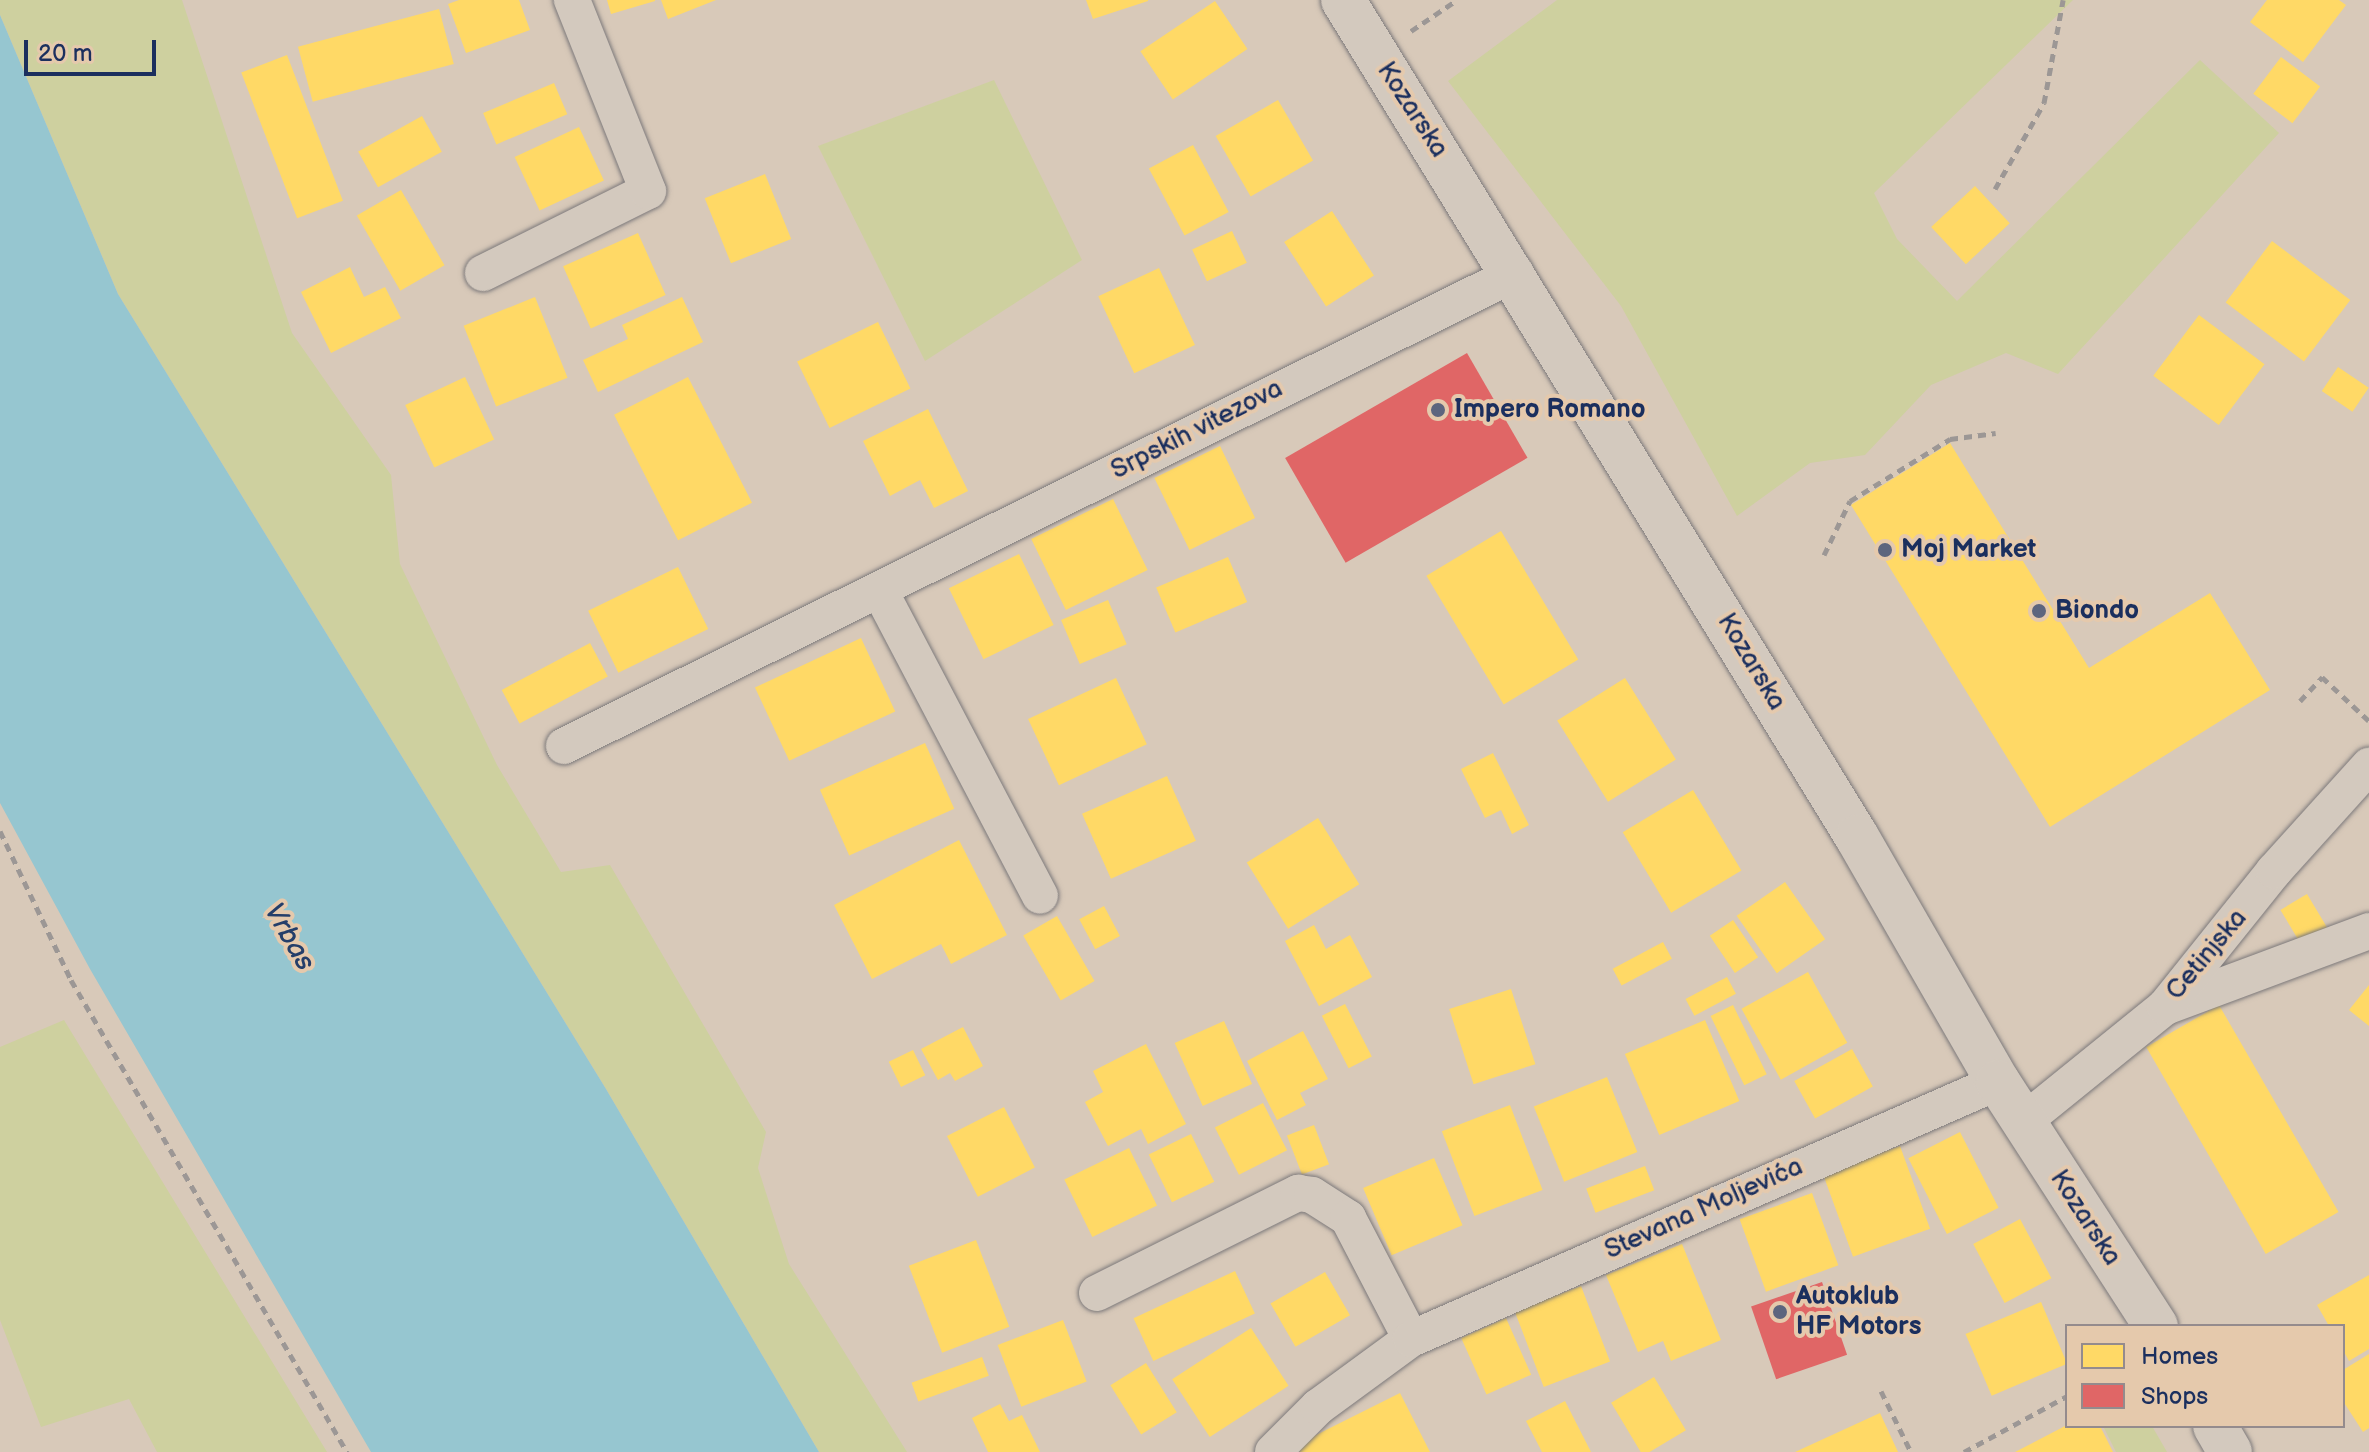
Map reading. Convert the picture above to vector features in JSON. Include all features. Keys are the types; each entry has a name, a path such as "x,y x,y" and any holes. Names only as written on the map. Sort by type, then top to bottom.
{"main road":[{"name":"Kozarska","path":"1343,0 1516,273 1857,837 1998,1082 2155,1324"},
{"path":"2216,1428 2230,1452"}],"street":[{"path":"483,273 648,191 572,0"},
{"name":"Srpskih vitezova","path":"564,746 1516,273"},
{"path":"880,591 1040,896"},
{"name":"Cetinjska","path":"2023,1122 2165,1007 2274,871 2369,766"},
{"path":"2165,1007 2369,931"},
{"name":"Stevana Moljevića","path":"1273,1452 1318,1407 1411,1339 1998,1082"},
{"path":"1097,1293 1298,1193 1312,1195 1348,1218 1411,1339"}],"path":[{"path":"1995,189 2044,103 2063,0"},
{"path":"1403,36 1454,1"},
{"path":"1824,555 1850,501 1950,439 1996,433"},
{"path":"2300,701 2322,677 2369,721"},
{"path":"0,831 71,980 347,1452"},
{"path":"1881,1391 1911,1452"},
{"path":"1964,1452 2065,1397"},
{"path":"1978,1444 1982,1452"}],"green space":[{"path":"0,0 182,0 292,333 391,475 400,564 497,765 561,872 610,865 766,1132 758,1168 789,1264 907,1452 819,1452 606,1089 118,294 0,15"},
{"path":"1557,0 2073,0 1874,193 1897,239 1957,301 2200,60 2279,133 2058,374 2006,353 1931,385 1865,455 1810,463 1737,516 1621,306 1448,81"},
{"path":"994,80 1082,260 925,361 818,146"},
{"path":"64,1020 327,1452 157,1452 129,1399 41,1427 0,1320 0,1047"},
{"path":"2104,1428 2153,1428 2167,1452 2116,1452"}],"water":[{"name":"Vrbas","path":"0,15 118,294 606,1089 819,1452 371,1452 90,969 0,803"}],"building: Homes":[{"path":"459,0 519,0 530,30 466,53 448,4"},
{"path":"607,0 655,0 655,1 611,14"},
{"path":"661,0 716,0 668,19"},
{"path":"1086,0 1148,0 1148,1 1093,19"},
{"path":"2267,0 2339,0 2346,5 2303,62 2250,22"},
{"path":"1215,1 1247,49 1173,99 1140,51"},
{"path":"439,9 454,64 313,102 298,47"},
{"path":"287,55 343,201 297,218 241,73"},
{"path":"2281,57 2320,86 2292,123 2253,94"},
{"path":"554,83 567,114 496,144 483,113"},
{"path":"1278,100 1313,161 1251,197 1216,136"},
{"path":"422,116 442,152 378,187 358,151"},
{"path":"579,127 604,180 540,210 515,157"},
{"path":"1193,145 1229,212 1185,236 1149,168"},
{"path":"765,174 791,239 731,263 705,198"},
{"path":"1975,186 2010,223 1966,264 1931,227"},
{"path":"401,190 444,265 400,291 357,216"},
{"path":"1332,211 1374,276 1326,307 1284,242"},
{"path":"1232,231 1247,263 1207,281 1192,250"},
{"path":"638,233 666,295 591,328 563,266"},
{"path":"2272,241 2350,300 2304,361 2226,302"},
{"path":"350,267 364,297 385,287 401,318 331,353 301,292"},
{"path":"1159,268 1195,345 1134,373 1098,296"},
{"path":"535,297 568,378 496,407 464,326"},
{"path":"682,297 703,342 598,392 583,360 628,339 622,325"},
{"path":"2199,315 2264,364 2219,425 2153,376"},
{"path":"878,322 910,389 830,428 797,361"},
{"path":"2338,367 2369,388 2352,412 2322,391"},
{"path":"465,377 494,440 434,467 405,405"},
{"path":"688,377 752,503 678,540 614,415"},
{"path":"928,409 968,491 934,508 920,480 890,496 863,441"},
{"path":"1950,443 2089,668 2210,593 2270,690 2050,827 1851,505"},
{"path":"1220,446 1255,518 1189,550 1154,478"},
{"path":"1113,499 1148,570 1066,610 1031,539"},
{"path":"1501,531 1578,660 1504,704 1426,576"},
{"path":"1019,554 1054,625 984,659 949,588"},
{"path":"1228,557 1247,602 1175,633 1156,587"},
{"path":"678,567 708,629 618,673 588,611"},
{"path":"1108,600 1127,644 1080,664 1061,620"},
{"path":"861,638 895,711 789,761 755,687"},
{"path":"590,643 608,677 520,723 502,690"},
{"path":"1116,678 1147,744 1059,785 1028,719"},
{"path":"1625,678 1676,759 1608,802 1557,720"},
{"path":"925,743 954,809 849,856 820,790"},
{"path":"1493,753 1529,825 1512,834 1501,810 1485,818 1461,769"},
{"path":"1167,776 1196,841 1111,879 1082,814"},
{"path":"1693,790 1741,871 1671,913 1623,832"},
{"path":"1318,818 1359,884 1288,929 1247,863"},
{"path":"959,840 1007,935 951,964 941,944 872,979 834,905"},
{"path":"1785,882 1825,939 1777,973 1737,916"},
{"path":"2307,894 2327,927 2301,943 2280,910"},
{"path":"1104,906 1120,936 1095,949 1079,919"},
{"path":"1057,916 1094,981 1061,1000 1023,936"},
{"path":"1733,920 1758,957 1735,973 1710,936"},
{"path":"1314,925 1326,949 1350,935 1372,977 1319,1006 1285,941"},
{"path":"1663,942 1672,959 1622,986 1613,969"},
{"path":"1808,972 1847,1043 1781,1080 1742,1009"},
{"path":"1727,977 1736,994 1694,1016 1686,999"},
{"path":"2369,985 2369,1026 2349,1010"},
{"path":"1511,989 1535,1064 1474,1084 1449,1009"},
{"path":"1345,1004 1372,1057 1349,1068 1322,1016"},
{"path":"1733,1005 1767,1074 1744,1085 1711,1016"},
{"path":"2219,1005 2338,1212 2266,1254 2146,1047"},
{"path":"1705,1020 1739,1101 1659,1135 1625,1054"},
{"path":"1224,1021 1252,1084 1203,1106 1175,1043"},
{"path":"963,1027 983,1066 955,1081 950,1073 938,1080 921,1049"},
{"path":"1303,1031 1328,1079 1300,1093 1306,1105 1277,1120 1247,1061"},
{"path":"1146,1044 1186,1124 1148,1144 1141,1129 1108,1146 1085,1102 1103,1092 1093,1071"},
{"path":"1852,1049 1873,1087 1815,1119 1794,1081"},
{"path":"913,1050 925,1075 901,1087 889,1062"},
{"path":"1607,1077 1637,1152 1564,1182 1534,1107"},
{"path":"1263,1103 1287,1150 1239,1175 1215,1128"},
{"path":"1510,1105 1543,1190 1474,1216 1442,1131"},
{"path":"1004,1107 1035,1168 978,1197 947,1136"},
{"path":"1314,1125 1329,1164 1302,1175 1287,1135"},
{"path":"1960,1132 1999,1208 1947,1234 1908,1158"},
{"path":"1191,1134 1214,1182 1172,1202 1149,1155"},
{"path":"1900,1146 1930,1229 1853,1257 1823,1174"},
{"path":"1129,1148 1157,1206 1092,1237 1064,1180"},
{"path":"1434,1158 1463,1225 1392,1255 1363,1188"},
{"path":"1645,1166 1654,1190 1596,1213 1586,1189"},
{"path":"1812,1193 1838,1265 1766,1292 1740,1219"},
{"path":"2020,1219 2051,1278 2005,1303 1973,1244"},
{"path":"976,1240 1009,1327 942,1353 909,1266"},
{"path":"1682,1244 1721,1340 1671,1361 1663,1341 1638,1352 1606,1275"},
{"path":"1235,1271 1255,1314 1153,1361 1133,1318"},
{"path":"1325,1272 1350,1315 1295,1347 1270,1304"},
{"path":"2369,1275 2369,1349 2349,1361 2345,1354 2345,1324 2328,1324 2317,1305"},
{"path":"1581,1286 1610,1362 1544,1387 1515,1311"},
{"path":"2041,1302 2065,1365 1992,1396 1966,1334"},
{"path":"1506,1318 1531,1375 1486,1395 1461,1338"},
{"path":"1063,1320 1087,1382 1021,1407 998,1345"},
{"path":"1251,1328 1289,1386 1210,1437 1172,1379"},
{"path":"2369,1354 2369,1428 2363,1432 2345,1404 2345,1369"},
{"path":"982,1357 989,1376 918,1401 912,1383"},
{"path":"1146,1363 1177,1412 1141,1434 1110,1385"},
{"path":"1654,1377 1686,1430 1650,1452 1641,1452 1611,1403"},
{"path":"1400,1393 1430,1452 1300,1452 1296,1445"},
{"path":"1565,1401 1591,1452 1542,1452 1526,1421"},
{"path":"1000,1404 1009,1421 1022,1415 1040,1452 988,1452 972,1418"},
{"path":"1880,1413 1898,1452 1795,1452"},
{"path":"2065,1426 2101,1428 2113,1452 2015,1452"}],"building: Shops":[{"path":"1467,353 1528,458 1346,563 1285,458"},
{"path":"1822,1282 1847,1355 1776,1379 1751,1306"}],"place":[{"name":"Impero Romano","path":"1438,410"},
{"name":"Moj Market","path":"1885,550"},
{"name":"Biondo","path":"2039,611"},
{"name":"Autoklub HF Motors","path":"1780,1312"}]}
